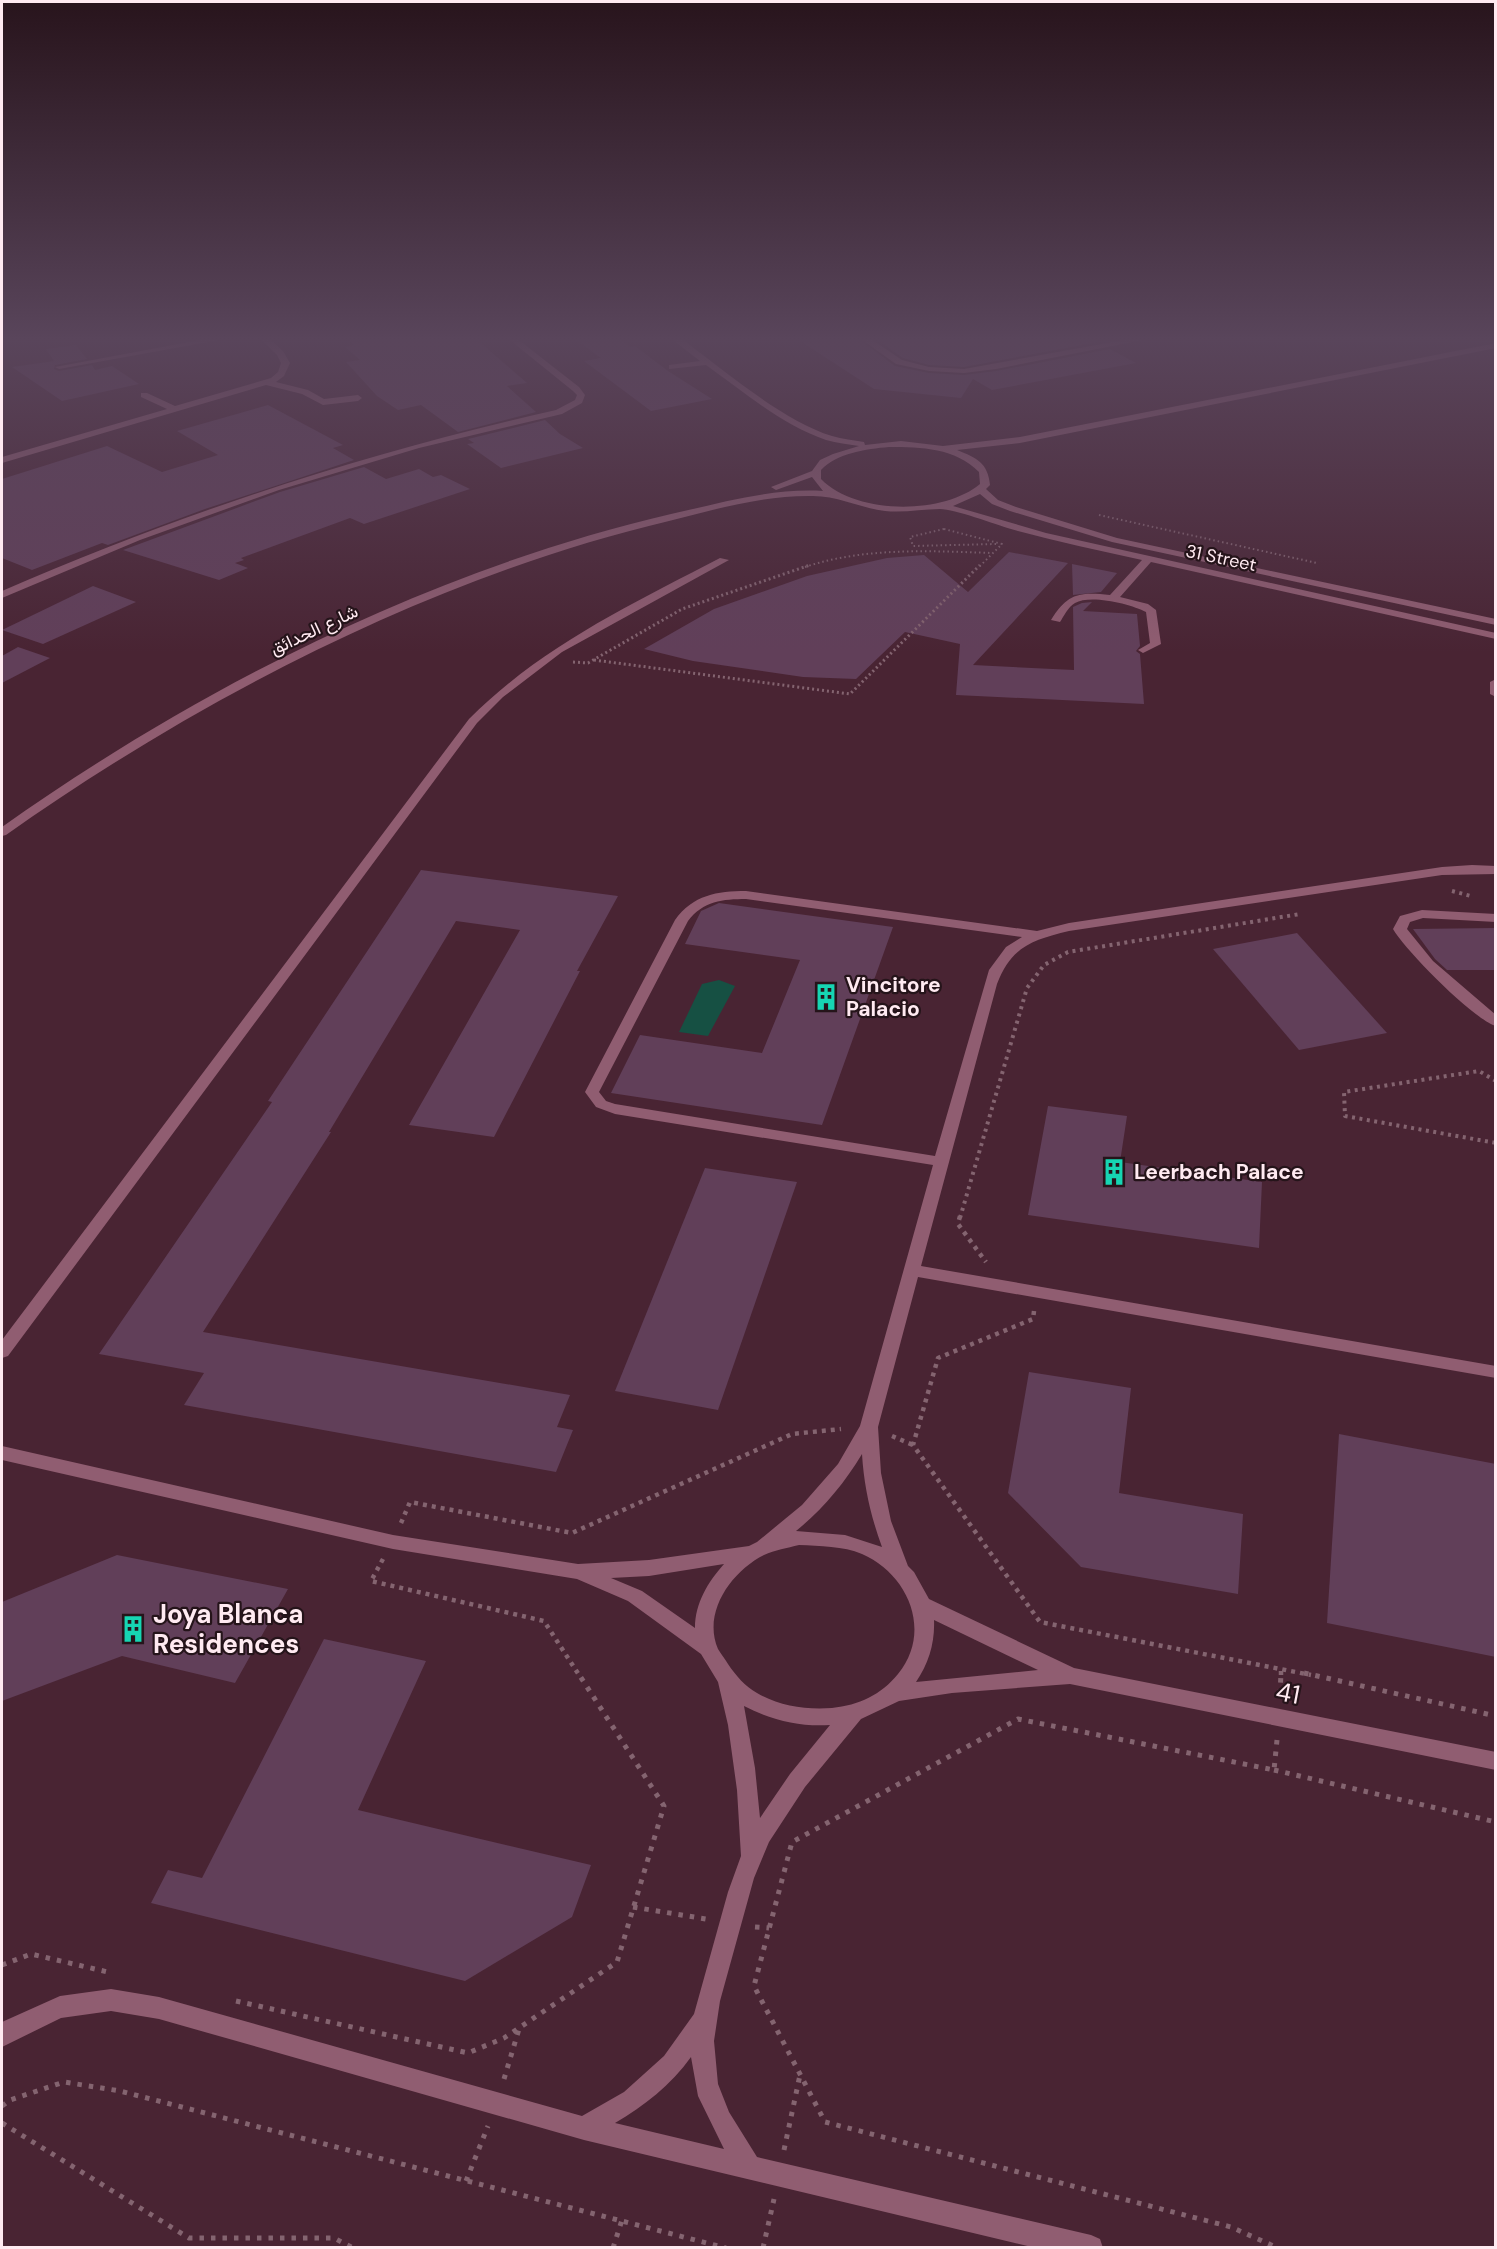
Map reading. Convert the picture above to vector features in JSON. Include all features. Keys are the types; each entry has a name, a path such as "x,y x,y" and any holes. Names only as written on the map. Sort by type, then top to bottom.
{"street":[{"path":"2,460 63,442"},
{"path":"4,592 135,539 257,495 438,442"},
{"path":"814,442 821,447 824,462"},
{"path":"857,442 874,445"},
{"path":"940,448 1000,442"},
{"path":"670,517 686,509 791,483 817,471 824,462 845,451 874,445 905,444 940,448 965,456 985,459 1016,442"},
{"path":"670,517 774,493 833,494 875,507 908,509 941,506 962,500 981,490 986,479 985,459"},
{"path":"817,471 819,483 833,494"},
{"name":"31 Street","path":"981,490 995,502 1013,509 1115,540 1496,622"},
{"name":"31 Street","path":"941,506 1044,535 1496,636"},
{"name":"شارع الحدائق","path":"2,832 84,775 157,730 273,667 334,638 515,564 590,539 670,517"},
{"path":"1112,599 1149,559"},
{"path":"2,1352 473,721 491,701 549,655 724,560"},
{"path":"1056,620 1072,600 1083,598 1135,602 1151,610 1156,644 1143,650"},
{"path":"1496,682 1496,694"},
{"path":"708,1648 705,1620 712,1594 728,1571 809,1510 844,1469 869,1427 996,964 1013,947 1038,934 1070,927 1442,871 1496,870"},
{"path":"942,1162 615,1109 603,1106 595,1100 592,1092 682,920 689,909 704,900 724,895 746,895 1038,934"},
{"path":"1496,918 1422,914 1405,919 1400,929 1406,940 1439,973 1496,1022"},
{"path":"912,1270 1496,1372"},
{"path":"869,1427 872,1473 882,1521 900,1571"},
{"path":"2,1453 393,1542 578,1572 649,1568 758,1550 799,1538 837,1539 871,1550 900,1571 913,1587 922,1605 926,1628 923,1652 912,1674 894,1694"},
{"path":"578,1572 635,1596 708,1648 728,1682 739,1723 746,1766 751,1856"},
{"path":"922,1605 1071,1676"},
{"path":"728,1682 753,1702 784,1714 819,1718 853,1714 894,1694 964,1684 1071,1676"},
{"name":"41","path":"1071,1676 1496,1761"},
{"path":"748,2165 720,2121 710,2091 704,2072 702,2022 751,1856 772,1817 796,1782 853,1714"},
{"path":"2,2036 9,2030 60,2007 111,2000 159,2008 584,2127 1091,2247"},
{"path":"584,2127 632,2100 672,2064 702,2022"}],"path":[{"path":"992,519 910,537 913,546 1002,544"},
{"path":"944,529 1002,544"},
{"path":"594,660 850,694 1002,544"},
{"path":"549,655 581,664 594,660 682,609 814,564 866,554 918,551 993,553"},
{"path":"1496,1081 1479,1071 1344,1092 1345,1116 1496,1143"},
{"path":"226,1999 468,2053 504,2038 617,1962 664,1806 544,1621 371,1581 393,1542 410,1502 572,1533 792,1434 869,1427"},
{"path":"1278,2247 1231,2227 825,2122 754,1986 792,1842 1018,1719 1274,1770 1496,1822"},
{"path":"1274,1770 1280,1719"},
{"path":"633,1907 731,1924 769,1928"},
{"path":"2,1965 31,1954 123,1975"},
{"path":"2,2106 10,2100 64,2082 120,2091 726,2247"},
{"path":"2,2123 189,2238 334,2238 353,2247"},
{"path":"614,2247 622,2220"}],"shaded area":[{"path":"719,980 735,986 708,1036 679,1032 702,984"}],"building":[{"path":"196,442 337,442 343,445 333,448 354,460 205,509 108,545 102,543 32,570 2,558 2,479 107,446 162,472 218,455"},
{"path":"472,442 573,442 583,448 501,468 467,444 474,443"},
{"path":"364,467 386,479 419,469 433,477 441,475 470,489 364,524 350,518 241,558 244,560 235,563 248,568 219,580 123,550 280,492"},
{"path":"1009,552 1068,563 973,665 1074,670 1073,607 1092,602 1083,611 1137,614 1140,646 1136,651 1140,654 1144,704 956,695 960,644 905,632 856,679 803,677 693,661 644,649 714,609 807,576 887,558 924,555 968,592"},
{"path":"1072,564 1117,573 1101,592 1073,595"},
{"path":"93,586 136,602 43,644 2,630"},
{"path":"18,647 50,658 2,683 2,656"},
{"path":"421,870 618,896 577,971 580,971 494,1137 409,1125 520,930 456,921 329,1132 331,1132 203,1332 570,1395 557,1427 573,1430 556,1472 184,1405 204,1373 99,1354 272,1102 268,1101"},
{"name":"Vincitore Palacio","path":"719,903 893,927 822,1125 611,1093 640,1035 762,1053 800,960 685,944 701,911"},
{"path":"1496,928 1496,970 1447,970 1435,959 1413,929"},
{"path":"1297,933 1387,1033 1299,1050 1213,949"},
{"name":"Leerbach Palace","path":"1048,1106 1127,1116 1120,1162 1262,1182 1259,1248 1028,1215"},
{"path":"705,1168 797,1182 718,1410 615,1391"},
{"path":"1029,1372 1131,1388 1119,1493 1243,1514 1238,1594 1081,1567 1008,1493"},
{"path":"1339,1434 1496,1464 1496,1657 1327,1623"},
{"name":"Joya Blanca Residences","path":"117,1555 288,1589 235,1683 122,1656 2,1701 2,1602"},
{"path":"324,1639 426,1661 358,1810 591,1865 572,1917 465,1981 151,1903 168,1870 202,1878"}],"place":[{"name":"Vincitore Palacio","path":"826,997"},
{"name":"Leerbach Palace","path":"1114,1172"},
{"name":"Joya Blanca Residences","path":"133,1629"}]}
